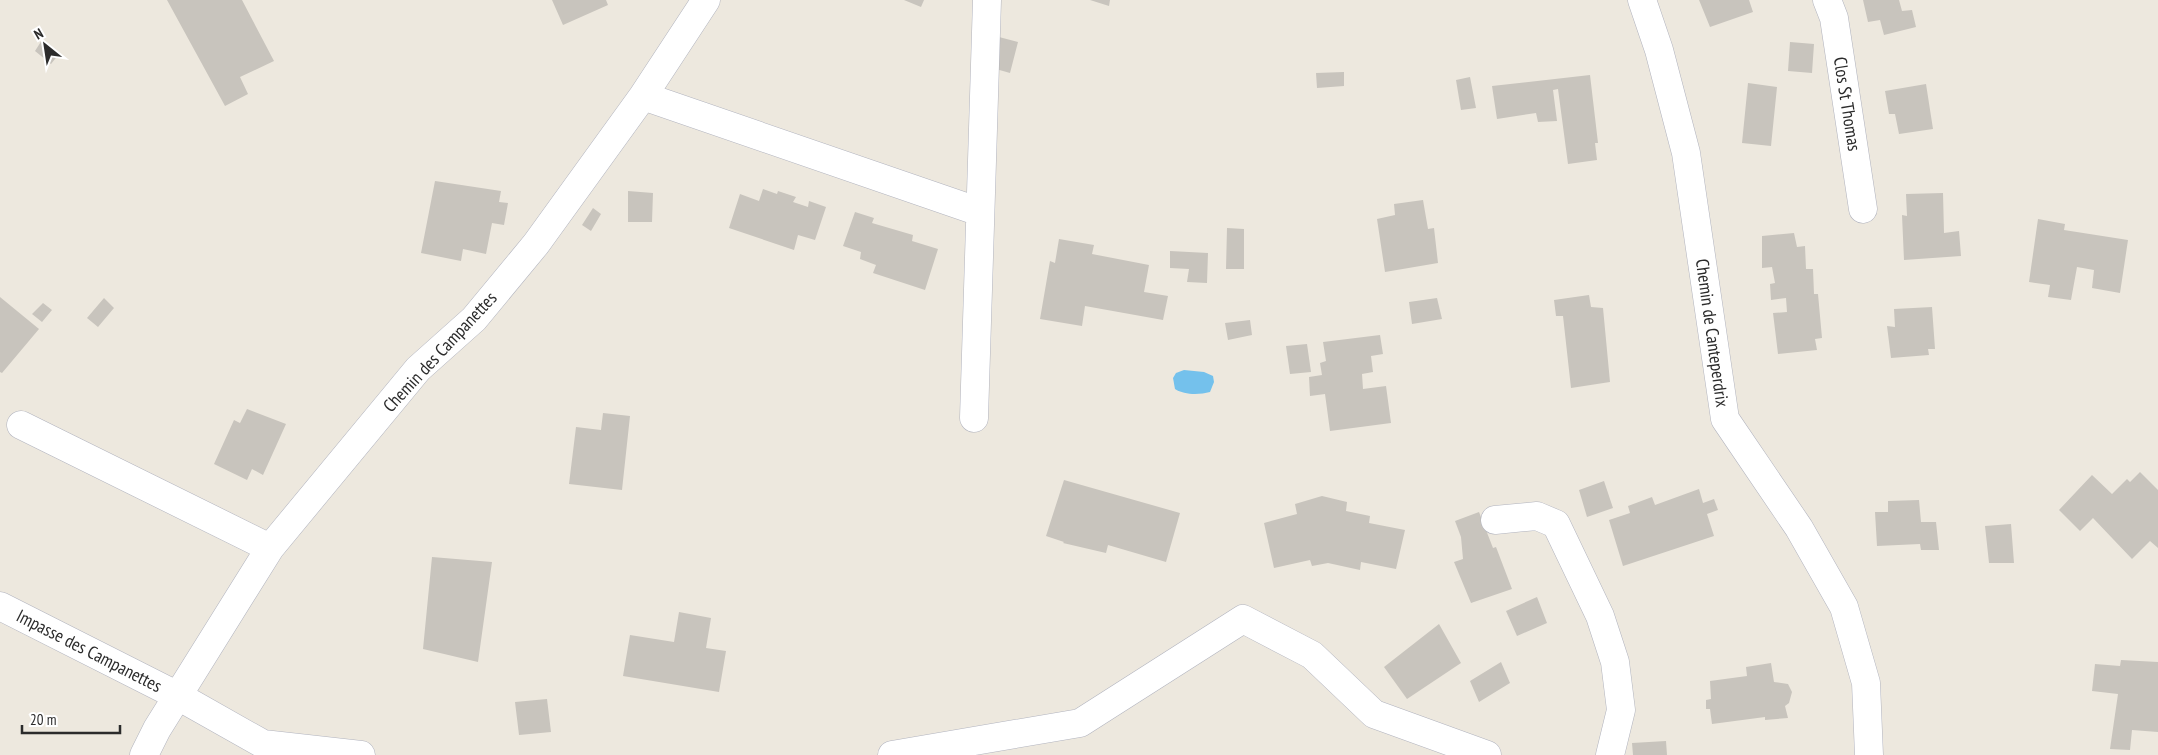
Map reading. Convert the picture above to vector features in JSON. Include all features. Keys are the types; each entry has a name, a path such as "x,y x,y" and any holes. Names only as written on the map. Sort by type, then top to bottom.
{"street":[{"name":"Chemin des Campanettes","path":"144,755 156,729 270,548 418,369 474,319 536,244 643,96 706,0"},
{"path":"974,418 987,0"},
{"name":"Chemin de Canteperdrix","path":"1642,0 1659,50 1686,153 1725,419 1799,528 1844,607 1866,683 1868,755"},
{"name":"Clos St Thomas","path":"1827,0 1834,18 1863,209"},
{"path":"643,96 980,212"},
{"path":"21,425 270,548"},
{"path":"1495,520 1537,516 1556,524 1600,616 1615,662 1620,710 1610,755"},
{"name":"Impasse des Campanettes","path":"0,606 178,696 263,744 360,755"},
{"path":"892,755 1080,723 1243,619 1312,655 1374,714 1487,755"}],"water":[{"path":"1184,370 1204,372 1213,376 1214,382 1210,392 1192,394 1175,389 1173,378 1176,373"}],"building":[{"path":"167,0 242,0 274,61 240,77 248,94 225,106"},
{"path":"552,0 606,0 608,5 563,25"},
{"path":"904,0 924,0 921,7"},
{"path":"1090,0 1110,0 1109,6"},
{"path":"1699,0 1749,0 1753,12 1710,27"},
{"path":"1863,0 1899,0 1902,11 1912,10 1916,27 1884,35 1880,20 1868,22"},
{"path":"999,37 1018,42 1010,73 996,69"},
{"path":"42,40 59,54 51,64 35,51"},
{"path":"1790,42 1814,44 1812,73 1788,71"},
{"path":"1344,72 1344,86 1317,88 1316,73"},
{"path":"1590,75 1598,143 1595,143 1597,160 1568,164 1558,89 1553,90 1557,121 1538,122 1536,113 1497,119 1492,86"},
{"path":"1470,77 1476,108 1461,110 1456,80"},
{"path":"1748,83 1777,87 1771,146 1742,143"},
{"path":"1926,84 1933,129 1899,134 1895,114 1889,114 1885,91"},
{"path":"435,181 501,191 499,202 508,203 504,225 492,223 486,254 463,249 461,261 421,253"},
{"path":"763,189 777,194 778,191 796,197 793,202 808,207 809,201 826,207 815,240 798,235 794,250 729,228 740,194 759,201"},
{"path":"628,191 653,193 652,222 628,222"},
{"path":"1943,193 1944,233 1959,231 1961,256 1904,260 1902,215 1907,216 1906,194"},
{"path":"1423,200 1428,229 1434,228 1438,263 1385,272 1377,219 1395,215 1394,204"},
{"path":"593,208 601,214 591,231 582,225"},
{"path":"855,212 874,218 872,223 913,235 912,241 938,249 925,290 873,273 876,265 860,259 861,252 843,246"},
{"path":"2038,219 2065,224 2064,230 2128,240 2120,293 2092,288 2094,270 2077,267 2071,300 2048,297 2050,285 2029,282"},
{"path":"1227,228 1244,229 1244,269 1226,269"},
{"path":"1794,233 1797,247 1805,246 1806,269 1813,269 1814,294 1818,294 1822,338 1815,339 1817,350 1778,354 1773,313 1787,312 1786,298 1771,300 1770,284 1775,283 1772,267 1762,268 1762,236"},
{"path":"1059,239 1094,245 1092,254 1149,265 1144,292 1168,296 1163,320 1085,306 1082,326 1040,319 1050,261 1055,263"},
{"path":"1170,251 1208,253 1207,283 1187,282 1189,269 1170,268"},
{"path":"1589,295 1591,307 1603,308 1610,382 1571,388 1563,316 1556,316 1554,300"},
{"path":"0,297 39,329 2,373 0,372"},
{"path":"104,298 114,308 98,327 87,318"},
{"path":"1437,298 1442,319 1412,324 1409,302"},
{"path":"43,303 52,310 42,322 32,314"},
{"path":"1932,307 1935,349 1928,349 1929,355 1891,358 1887,326 1895,327 1894,309"},
{"path":"1250,320 1252,335 1228,340 1225,323"},
{"path":"1380,335 1383,354 1371,356 1373,372 1362,374 1363,389 1386,386 1391,423 1330,431 1325,394 1310,396 1309,377 1322,375 1320,363 1326,361 1323,342"},
{"path":"1307,344 1311,372 1290,374 1286,346"},
{"path":"247,409 286,424 263,475 252,469 247,480 214,464 234,420 240,423"},
{"path":"603,413 630,416 622,490 569,484 576,427 601,430"},
{"path":"2140,472 2158,490 2158,548 2150,541 2132,559 2093,518 2080,531 2059,510 2092,475 2112,494 2127,479 2130,482"},
{"path":"1064,480 1180,513 1166,562 1108,545 1106,553 1063,543 1046,536"},
{"path":"1604,481 1613,508 1587,517 1579,490"},
{"path":"1699,489 1703,503 1714,499 1718,510 1707,514 1714,536 1623,566 1609,520 1630,513 1628,506 1652,497 1655,505"},
{"path":"1322,496 1347,502 1346,511 1370,516 1369,523 1405,530 1396,569 1361,562 1360,570 1328,563 1312,566 1310,560 1274,568 1264,523 1297,514 1295,504"},
{"path":"1919,500 1921,522 1936,522 1939,550 1921,550 1920,544 1877,546 1875,512 1888,512 1888,501"},
{"path":"1479,512 1493,548 1496,547 1512,589 1471,603 1454,562 1463,559 1461,537 1455,521"},
{"path":"2011,524 2014,563 1989,563 1985,526"},
{"path":"432,557 492,562 478,662 423,649"},
{"path":"1537,597 1547,623 1517,636 1506,611"},
{"path":"679,612 711,618 706,648 726,651 719,692 623,676 630,635 674,642"},
{"path":"1439,624 1461,663 1407,699 1384,667"},
{"path":"2121,660 2158,662 2158,732 2132,730 2130,750 2110,749 2118,694 2092,691 2095,664 2120,666"},
{"path":"1501,662 1510,683 1479,702 1470,681"},
{"path":"1771,663 1774,682 1788,684 1792,692 1789,703 1785,706 1788,718 1765,720 1765,717 1712,724 1710,709 1706,709 1706,700 1711,699 1710,681 1747,676 1746,667"},
{"path":"547,699 551,732 519,735 515,702"},
{"path":"1666,741 1667,755 1633,755 1632,743"}]}
